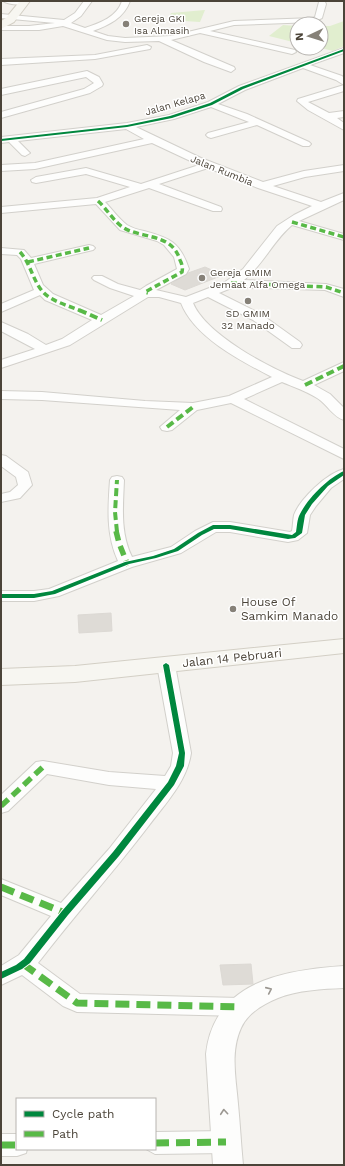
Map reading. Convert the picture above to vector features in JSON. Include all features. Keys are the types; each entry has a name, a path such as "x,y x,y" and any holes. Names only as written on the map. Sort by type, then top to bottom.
{"main road":[{"path":"1,27 6,24 24,1"},
{"name":"Jalan 14 Pebruari","path":"1,677 75,674 344,646"}],"street":[{"path":"7,1 24,1"},
{"path":"1,27 33,28 64,23 79,14 88,1"},
{"path":"87,30 110,20 123,10 126,1"},
{"path":"1,62 95,57 201,32 225,24 253,21 311,20 318,18 322,4"},
{"path":"282,13 319,15"},
{"path":"1,16 12,16 64,23 115,39 164,40 231,69"},
{"path":"201,32 289,51"},
{"name":"Jalan Kelapa","path":"1,140 128,126 171,117 211,104 233,91 344,50"},
{"path":"301,65 339,78 344,82"},
{"path":"1,92 87,74 96,79 99,84 87,91 1,115"},
{"path":"344,88 301,101 344,127"},
{"path":"211,104 258,122 306,144"},
{"path":"328,116 344,114"},
{"path":"210,135 258,122"},
{"name":"Jalan Rumbia","path":"128,126 153,140 208,165 262,186 320,205"},
{"path":"11,139 25,153"},
{"path":"1,168 35,166 153,140"},
{"path":"1,210 98,201 208,165"},
{"path":"262,186 304,174 344,168"},
{"path":"36,180 86,171 144,186 217,209"},
{"path":"98,278 114,286 146,294 165,295 186,302 231,283 242,276 260,258 274,236 285,225 320,205 344,196"},
{"path":"1,364 66,342 146,294 145,292 150,288 182,272 183,269 179,254 171,244 160,238 129,229 119,224 110,211 98,201"},
{"path":"292,222 344,237"},
{"path":"28,262 89,248"},
{"path":"1,251 20,252 28,262 41,292 49,297 102,320"},
{"path":"231,283 326,287 344,293"},
{"path":"1,308 41,292"},
{"path":"209,292 257,317 296,345"},
{"path":"186,302 187,308 192,315 202,326 218,338 282,377 305,385 324,396 344,416"},
{"path":"1,326 24,337 45,350"},
{"path":"305,385 344,366"},
{"path":"1,395 42,396 145,405 193,407 233,399 282,377"},
{"path":"233,399 306,434 344,455"},
{"path":"167,427 193,407"},
{"path":"1,459 23,475 25,485 14,496 1,498"},
{"path":"1,596 34,596 53,593 127,563 176,550 207,529 213,527 230,527 293,537 299,533 302,515 320,491 344,473"},
{"path":"117,480 114,512 115,525 120,551 127,563"},
{"path":"1,976 23,964 43,942 65,913 116,854 171,783 180,766 182,754 166,665"},
{"path":"1,806 43,767 128,781 171,783"},
{"path":"1,887 65,913"},
{"path":"23,964 76,1003 240,1007"},
{"path":"156,1143 227,1153 220,1058 222,1040 229,1023 240,1007 256,996 278,986 312,978 344,977"},
{"path":"1,1145 16,1145"}],"green space":[{"path":"205,10 200,22 168,20 171,13"},
{"path":"344,21 344,46 333,51 329,50 330,26"},
{"path":"283,25 289,25 289,41 269,36"}],"building":[{"name":"Gereja GMIM Jemaat Alfa Omega","path":"205,267 223,275 185,290 171,284 188,273"},
{"path":"111,613 112,631 79,633 78,615"},
{"path":"251,964 253,984 223,985 220,965"}],"marked path":[{"path":"98,201 124,228 161,239 168,243 179,257 183,269 182,272 150,288 145,292 148,293"},
{"path":"292,222 344,237"},
{"path":"28,262 89,248"},
{"path":"20,252 25,257 36,281 49,297 102,320"},
{"path":"231,283 326,287 344,293"},
{"path":"305,385 344,366"},
{"path":"167,427 193,407"},
{"path":"117,480 116,523 119,543 127,563 125,564"},
{"path":"1,806 43,767"},
{"path":"1,887 65,913"},
{"path":"23,964 77,1003 240,1007"},
{"path":"156,1143 226,1142"},
{"path":"1,1145 16,1145"}],"cycle path":[{"path":"1,140 127,126 171,117 211,104 242,88 344,50"},
{"path":"1,596 34,596 53,593 127,563 176,550 213,527 230,527 293,537 299,533 302,515 310,503 326,485 344,473"},
{"path":"1,976 27,961 65,913 116,854 171,783 180,766 182,753 166,665"}],"place":[{"name":"Gereja GKI Isa Almasih","path":"126,24"},
{"name":"Gereja GMIM Jemaat Alfa Omega","path":"202,278"},
{"name":"SD GMIM 32 Manado","path":"248,301"},
{"name":"House Of Samkim Manado","path":"233,609"}]}
